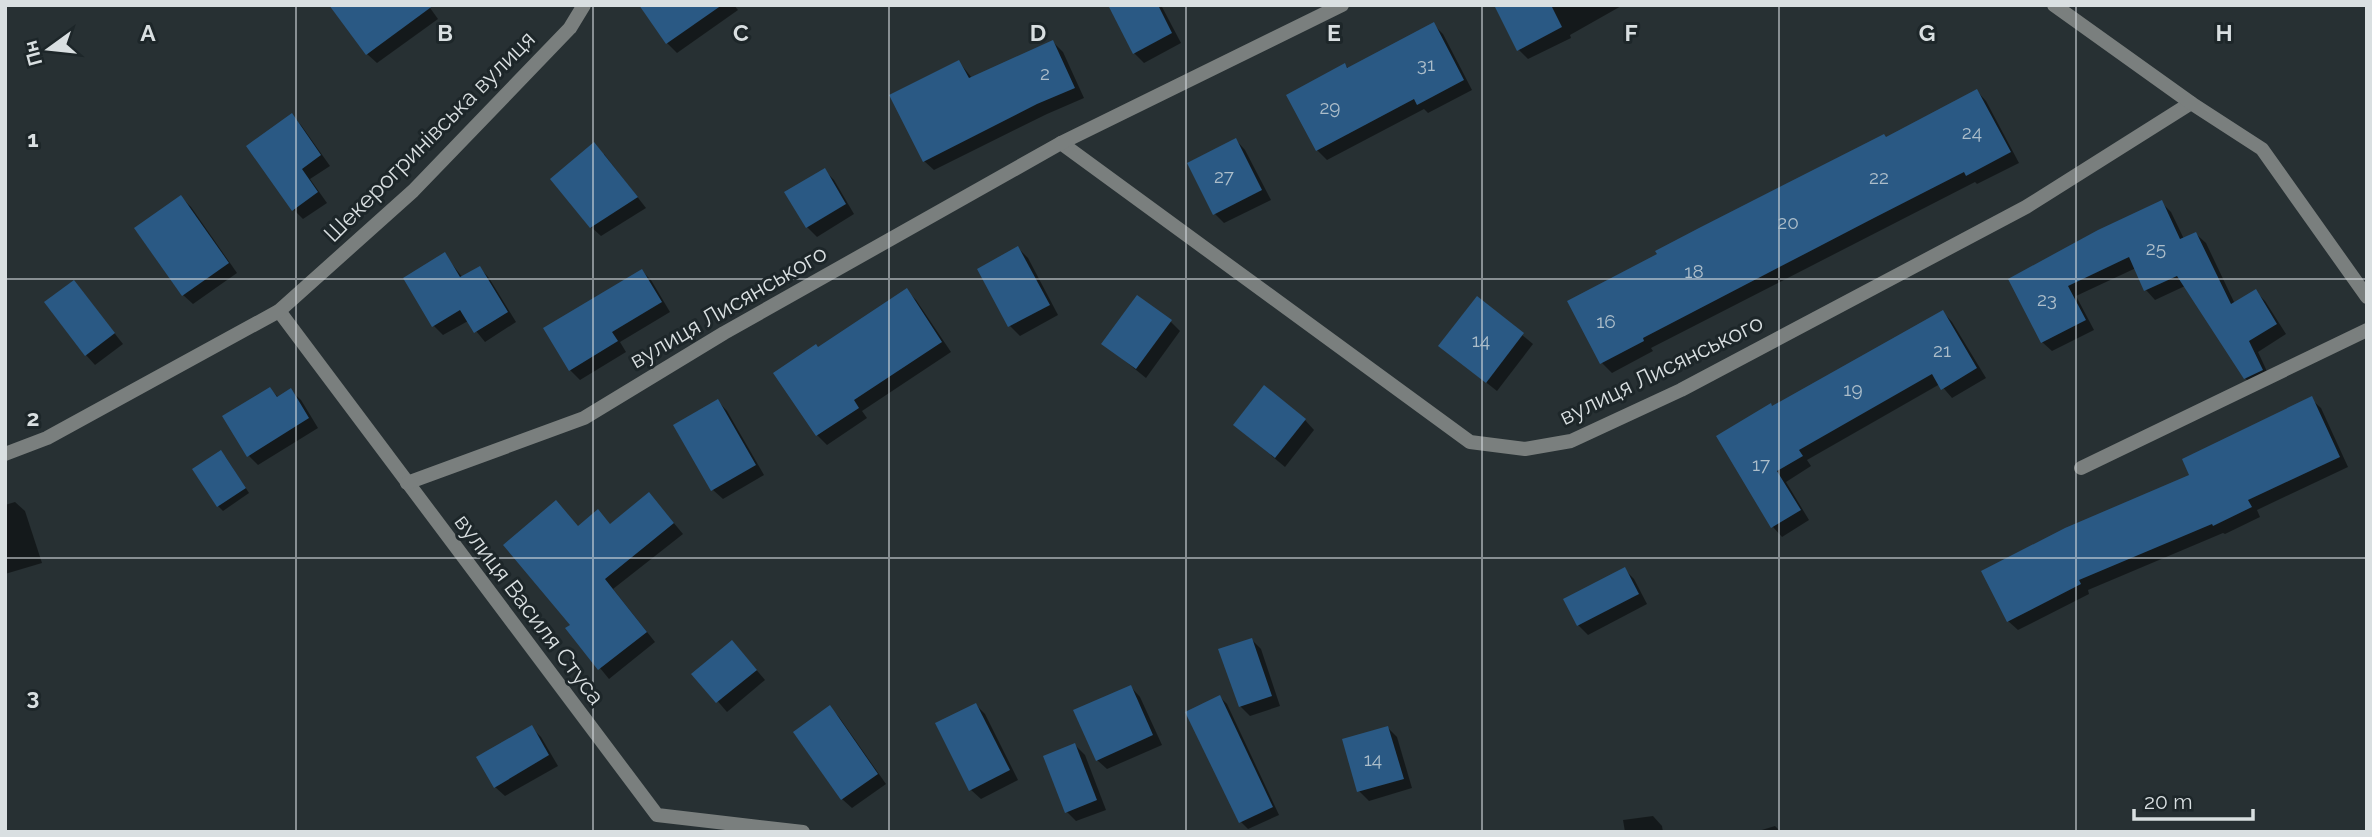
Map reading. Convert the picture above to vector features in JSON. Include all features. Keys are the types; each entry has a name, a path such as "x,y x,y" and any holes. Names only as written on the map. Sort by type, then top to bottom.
{"street":[{"name":"Шекерогринівська вулиця","path":"5,454 47,438 279,311 412,191 570,28 584,5"},
{"name":"вулиця Лисянського","path":"407,483 584,418 724,332 1061,143 1342,5"},
{"path":"2054,5 2190,103 2262,149 2367,297"},
{"name":"вулиця Лисянського","path":"1061,143 1470,442 1525,449 1571,441 1681,390 2026,207 2190,103"},
{"name":"вулиця Василя Стуса","path":"279,311 657,815 803,832"},
{"path":"2081,468 2367,330"}],"building":[{"path":"329,5 434,5 366,55"},
{"path":"639,5 722,5 666,44"},
{"path":"1108,5 1158,5 1172,33 1133,54"},
{"path":"1494,5 1551,5 1562,27 1517,51"},
{"path":"1434,22 1464,80 1417,105 1414,99 1316,151 1286,95 1345,63 1347,68"},
{"path":"1053,40 1075,88 1037,104 923,162 889,95 959,60 969,78"},
{"path":"1977,89 2011,152 1966,176 1964,172 1872,219 1643,338 1644,341 1600,364 1567,301 1657,254 1655,251 1699,228 1884,134 1886,137"},
{"path":"292,113 321,155 302,169 318,192 292,211 246,146"},
{"path":"1236,138 1262,190 1213,215 1187,163"},
{"path":"594,142 638,197 590,228 550,179"},
{"path":"825,168 846,204 806,228 784,192"},
{"path":"181,195 229,263 182,296 134,228"},
{"path":"2162,200 2180,239 2196,232 2231,304 2256,289 2277,324 2249,341 2263,370 2244,379 2177,276 2144,291 2129,257 2068,286 2086,320 2041,343 2008,279 2098,230"},
{"path":"1018,246 1050,305 1008,327 977,269"},
{"path":"445,252 460,277 480,266 508,312 474,333 460,310 432,327 403,278"},
{"path":"642,269 662,302 612,332 618,341 569,371 543,328"},
{"path":"74,280 115,333 85,356 44,302"},
{"path":"907,288 942,342 854,400 859,408 816,436 773,373 816,344 818,347"},
{"path":"1137,295 1172,320 1136,369 1101,344"},
{"path":"1477,296 1524,333 1486,383 1438,346"},
{"path":"1943,310 1977,368 1941,390 1932,374 1799,450 1803,456 1777,471 1801,510 1771,528 1716,436 1771,403 1772,406"},
{"path":"1264,385 1306,419 1275,458 1233,425"},
{"path":"270,387 277,397 291,388 309,418 247,457 222,416"},
{"path":"2312,396 2340,457 2248,500 2252,507 2213,526 2212,524 2079,580 2081,584 2007,622 1981,571 2065,528 2189,475 2182,459"},
{"path":"718,399 756,465 711,491 673,425"},
{"path":"221,450 246,488 217,507 192,469"},
{"path":"649,492 674,523 605,579 647,632 598,670 565,628 570,625 503,545 556,500 578,526 598,509 610,524"},
{"path":"1625,567 1639,594 1577,626 1563,599"},
{"path":"1252,638 1272,696 1239,707 1218,649"},
{"path":"732,640 757,670 716,703 691,674"},
{"path":"1131,685 1153,735 1096,761 1073,710"},
{"path":"1220,695 1273,807 1239,823 1185,712"},
{"path":"976,703 1010,770 969,791 935,723"},
{"path":"830,705 878,774 841,800 793,732"},
{"path":"532,725 549,755 494,788 476,757"},
{"path":"1388,726 1404,779 1357,792 1342,739"},
{"path":"1075,743 1097,800 1065,813 1043,756"}]}
